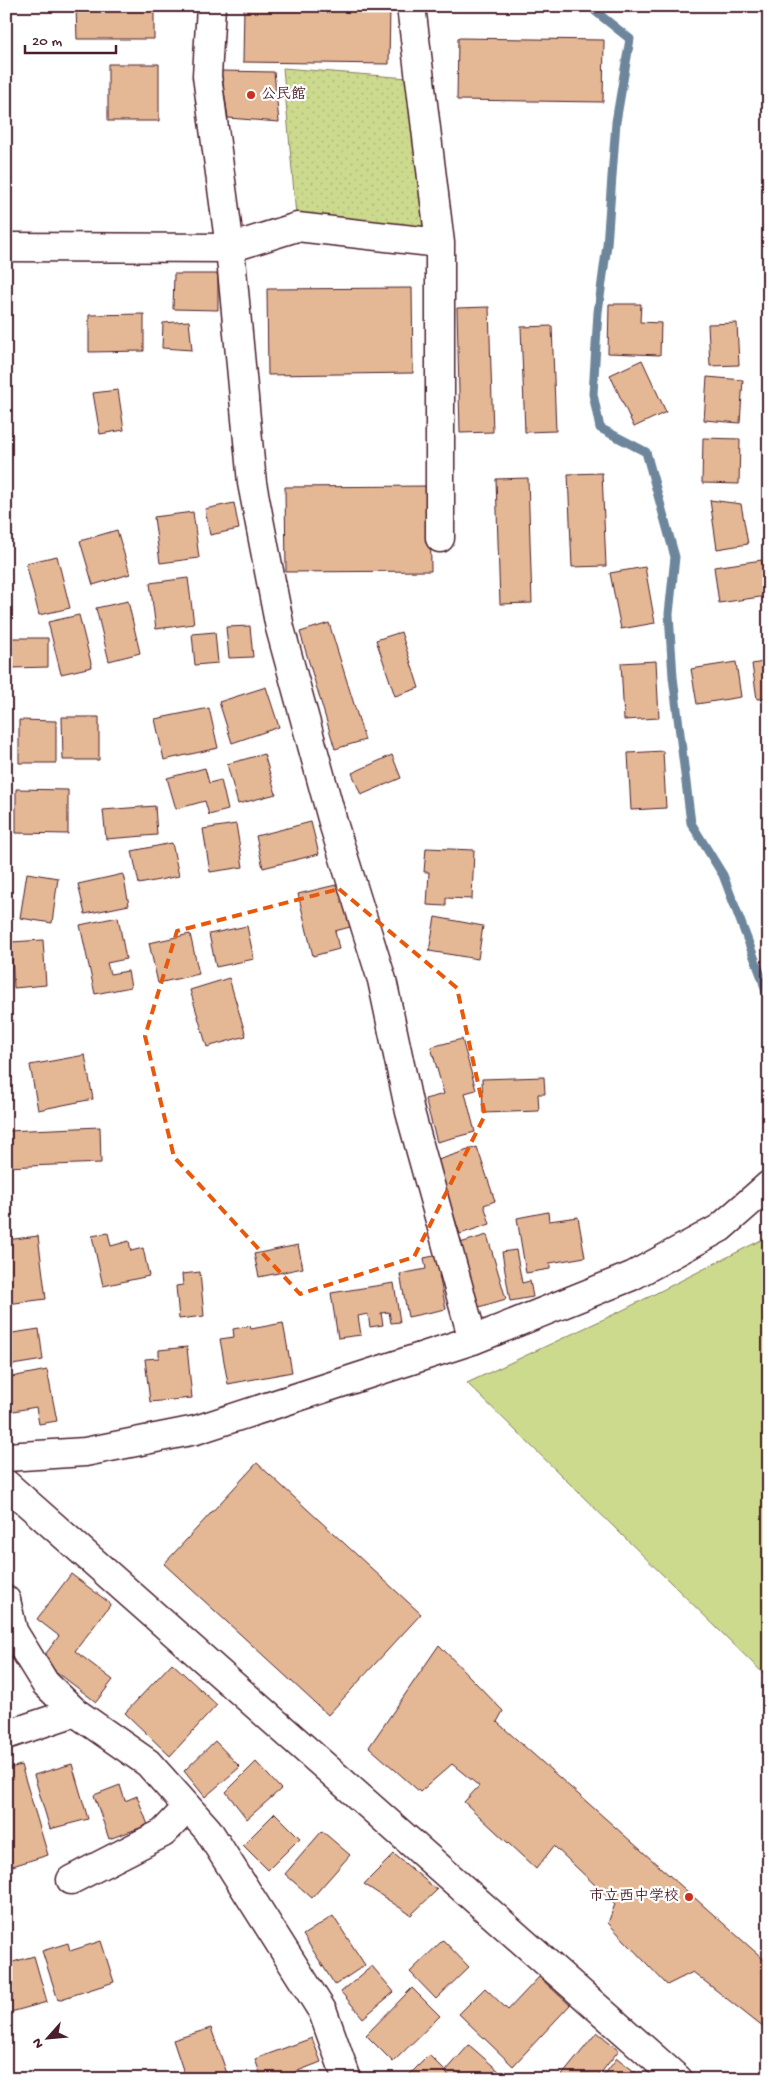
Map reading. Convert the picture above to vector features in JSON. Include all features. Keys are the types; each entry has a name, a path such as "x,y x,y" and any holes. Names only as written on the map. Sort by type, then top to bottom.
{"street":[{"path":"211,6 207,76 230,248 252,483 280,628 334,826 382,980 410,1112 472,1340"},
{"path":"411,6 440,243 440,538"},
{"path":"6,247 230,248 297,228 440,243"},
{"path":"6,1457 85,1452 196,1430 472,1340 632,1276 720,1228 769,1185"},
{"path":"6,1484 678,2079"},
{"path":"6,1600 13,1631 45,1683 75,1712 148,1763 208,1830 323,2012 347,2079"},
{"path":"6,1735 75,1712"},
{"path":"71,1880 163,1833 187,1808"}],"highlighted area":[{"path":"339,889 457,988 485,1115 414,1257 300,1294 174,1157 145,1036 177,931"}],"green space":[{"path":"283,68 420,79 440,243 297,227"},
{"path":"769,1236 769,1679 467,1383 619,1312"}],"building":[{"path":"76,6 154,6 154,39 77,39"},
{"path":"244,6 390,6 389,64 243,62"},
{"path":"458,38 604,40 603,102 457,100"},
{"path":"108,64 159,64 159,121 108,121"},
{"name":"公民館","path":"221,71 274,72 279,122 228,118"},
{"path":"174,274 218,274 218,310 173,309"},
{"path":"412,288 413,373 268,375 267,289"},
{"path":"609,304 641,304 640,322 661,323 660,355 608,353"},
{"path":"489,307 493,432 460,433 457,308"},
{"path":"144,314 144,351 89,352 89,315"},
{"path":"189,321 192,350 162,348 163,323"},
{"path":"737,323 739,365 710,366 708,324"},
{"path":"552,326 556,431 525,432 521,327"},
{"path":"642,360 666,412 634,427 610,375"},
{"path":"707,377 743,380 740,423 704,420"},
{"path":"769,377 769,423 767,422"},
{"path":"118,390 124,430 100,434 93,393"},
{"path":"703,438 740,439 739,484 702,483"},
{"path":"769,439 769,461 766,440"},
{"path":"602,473 606,566 572,567 568,474"},
{"path":"528,478 532,603 500,604 496,479"},
{"path":"430,486 431,571 286,572 285,487"},
{"path":"710,500 741,504 748,544 717,549"},
{"path":"234,503 239,529 210,535 205,509"},
{"path":"193,512 199,558 160,563 154,517"},
{"path":"117,530 130,574 93,585 80,541"},
{"path":"57,556 70,608 39,615 26,563"},
{"path":"762,560 767,596 719,603 714,567"},
{"path":"645,567 655,623 621,629 610,573"},
{"path":"188,578 194,624 156,629 150,583"},
{"path":"128,601 140,653 109,661 96,608"},
{"path":"79,615 92,667 61,674 48,622"},
{"path":"329,623 365,740 335,749 300,632"},
{"path":"250,626 253,657 229,658 226,627"},
{"path":"215,632 218,663 195,665 192,634"},
{"path":"401,632 419,688 395,696 376,640"},
{"path":"12,638 48,638 48,667 12,668"},
{"path":"656,661 659,718 624,720 621,663"},
{"path":"769,661 769,698 757,699 752,664"},
{"path":"736,662 741,697 697,704 691,669"},
{"path":"266,687 279,727 232,743 219,702"},
{"path":"209,708 218,748 164,760 155,719"},
{"path":"62,717 99,717 99,760 63,760"},
{"path":"19,720 56,721 56,763 19,763"},
{"path":"663,751 666,808 631,810 628,753"},
{"path":"264,754 276,794 238,804 227,764"},
{"path":"392,755 401,778 361,795 352,773"},
{"path":"205,768 209,783 221,780 228,810 209,815 205,801 176,809 167,778"},
{"path":"16,789 68,790 68,834 16,833"},
{"path":"155,806 157,835 106,839 103,810"},
{"path":"311,822 319,854 263,868 256,836"},
{"path":"236,824 243,867 210,872 203,829"},
{"path":"172,843 179,876 139,884 132,851"},
{"path":"426,848 474,850 472,899 446,898 446,906 427,905 429,872 424,872"},
{"path":"27,873 58,878 52,923 20,918"},
{"path":"123,874 129,905 85,914 78,884"},
{"path":"340,884 350,927 335,931 339,949 313,956 298,894"},
{"path":"118,917 126,959 107,963 110,974 128,971 131,987 95,994 80,925"},
{"path":"435,917 483,926 478,959 429,951"},
{"path":"247,926 254,959 216,967 209,934"},
{"path":"190,934 199,974 158,983 149,943"},
{"path":"43,940 46,985 14,988 11,942"},
{"path":"229,978 246,1036 207,1047 190,990"},
{"path":"462,1039 476,1090 465,1093 475,1132 437,1142 425,1099 444,1094 431,1047"},
{"path":"85,1055 93,1099 38,1110 30,1065"},
{"path":"544,1077 545,1094 538,1094 539,1111 483,1113 482,1079"},
{"path":"100,1127 101,1163 6,1167 6,1131"},
{"path":"477,1147 495,1201 484,1205 490,1224 460,1234 435,1161"},
{"path":"548,1212 549,1221 578,1217 585,1257 550,1263 550,1269 526,1273 517,1218"},
{"path":"108,1233 111,1246 129,1241 131,1251 143,1248 149,1276 103,1286 92,1236"},
{"path":"487,1235 506,1299 479,1307 460,1243"},
{"path":"38,1236 46,1299 7,1304 6,1240"},
{"path":"298,1245 303,1268 259,1277 254,1254"},
{"path":"516,1250 522,1283 530,1281 533,1297 510,1301 502,1252"},
{"path":"443,1254 447,1273 439,1275 446,1309 408,1317 400,1274 426,1269 424,1258"},
{"path":"200,1272 204,1316 179,1319 176,1286 183,1285 182,1274"},
{"path":"394,1283 400,1322 391,1323 389,1312 381,1313 383,1325 370,1327 368,1314 358,1316 361,1335 338,1338 331,1293"},
{"path":"283,1323 292,1372 228,1384 220,1339 234,1337 233,1329 250,1326 251,1329"},
{"path":"39,1329 43,1360 6,1366 6,1334"},
{"path":"187,1347 192,1398 150,1402 145,1359 159,1358 159,1350"},
{"path":"47,1370 57,1421 39,1424 36,1407 8,1412 6,1378"},
{"path":"257,1463 421,1614 328,1715 164,1564"},
{"path":"71,1574 111,1604 75,1651 113,1680 96,1702 41,1660 59,1636 37,1619"},
{"path":"439,1645 503,1711 497,1722 769,1964 769,2032 693,1972 667,1985 608,1923 615,1904 554,1846 536,1869 464,1802 479,1786 452,1764 420,1792 369,1747"},
{"path":"172,1663 217,1705 170,1756 125,1713"},
{"path":"215,1741 240,1767 205,1797 184,1771"},
{"path":"256,1762 281,1789 247,1819 226,1792"},
{"path":"72,1764 88,1819 50,1829 34,1775"},
{"path":"21,1765 48,1855 6,1868 6,1769"},
{"path":"120,1785 125,1801 137,1796 148,1825 109,1839 94,1795"},
{"path":"275,1813 300,1838 268,1870 243,1845"},
{"path":"322,1831 350,1855 312,1898 285,1874"},
{"path":"394,1854 437,1890 411,1915 364,1884"},
{"path":"333,1916 365,1965 335,1985 303,1935"},
{"path":"443,1940 469,1967 436,1999 410,1972"},
{"path":"101,1941 114,1982 58,2000 42,1951 68,1943 70,1951"},
{"path":"34,1956 47,2002 11,2012 6,1995 6,1964"},
{"path":"372,1966 394,1992 363,2018 341,1992"},
{"path":"539,1977 570,2005 513,2066 459,2014 485,1988 508,2010"},
{"path":"412,1988 440,2016 393,2062 366,2035"},
{"path":"211,2028 229,2079 186,2079 173,2040"},
{"path":"597,2032 619,2050 596,2079 559,2079"},
{"path":"312,2038 321,2062 277,2079 262,2079 255,2059"},
{"path":"469,2045 500,2072 494,2079 453,2079 445,2072"},
{"path":"429,2055 453,2079 405,2079"},
{"path":"617,2058 644,2079 601,2079"}],"waterway":[{"path":"595,6 595,11 630,39 616,122 607,245 598,312 593,394 600,428 646,452 675,557 669,614 673,677 691,823 723,875 762,978 769,1003"}],"place":[{"name":"公民館","path":"251,95"},
{"name":"市立西中学校","path":"689,1897"}]}
